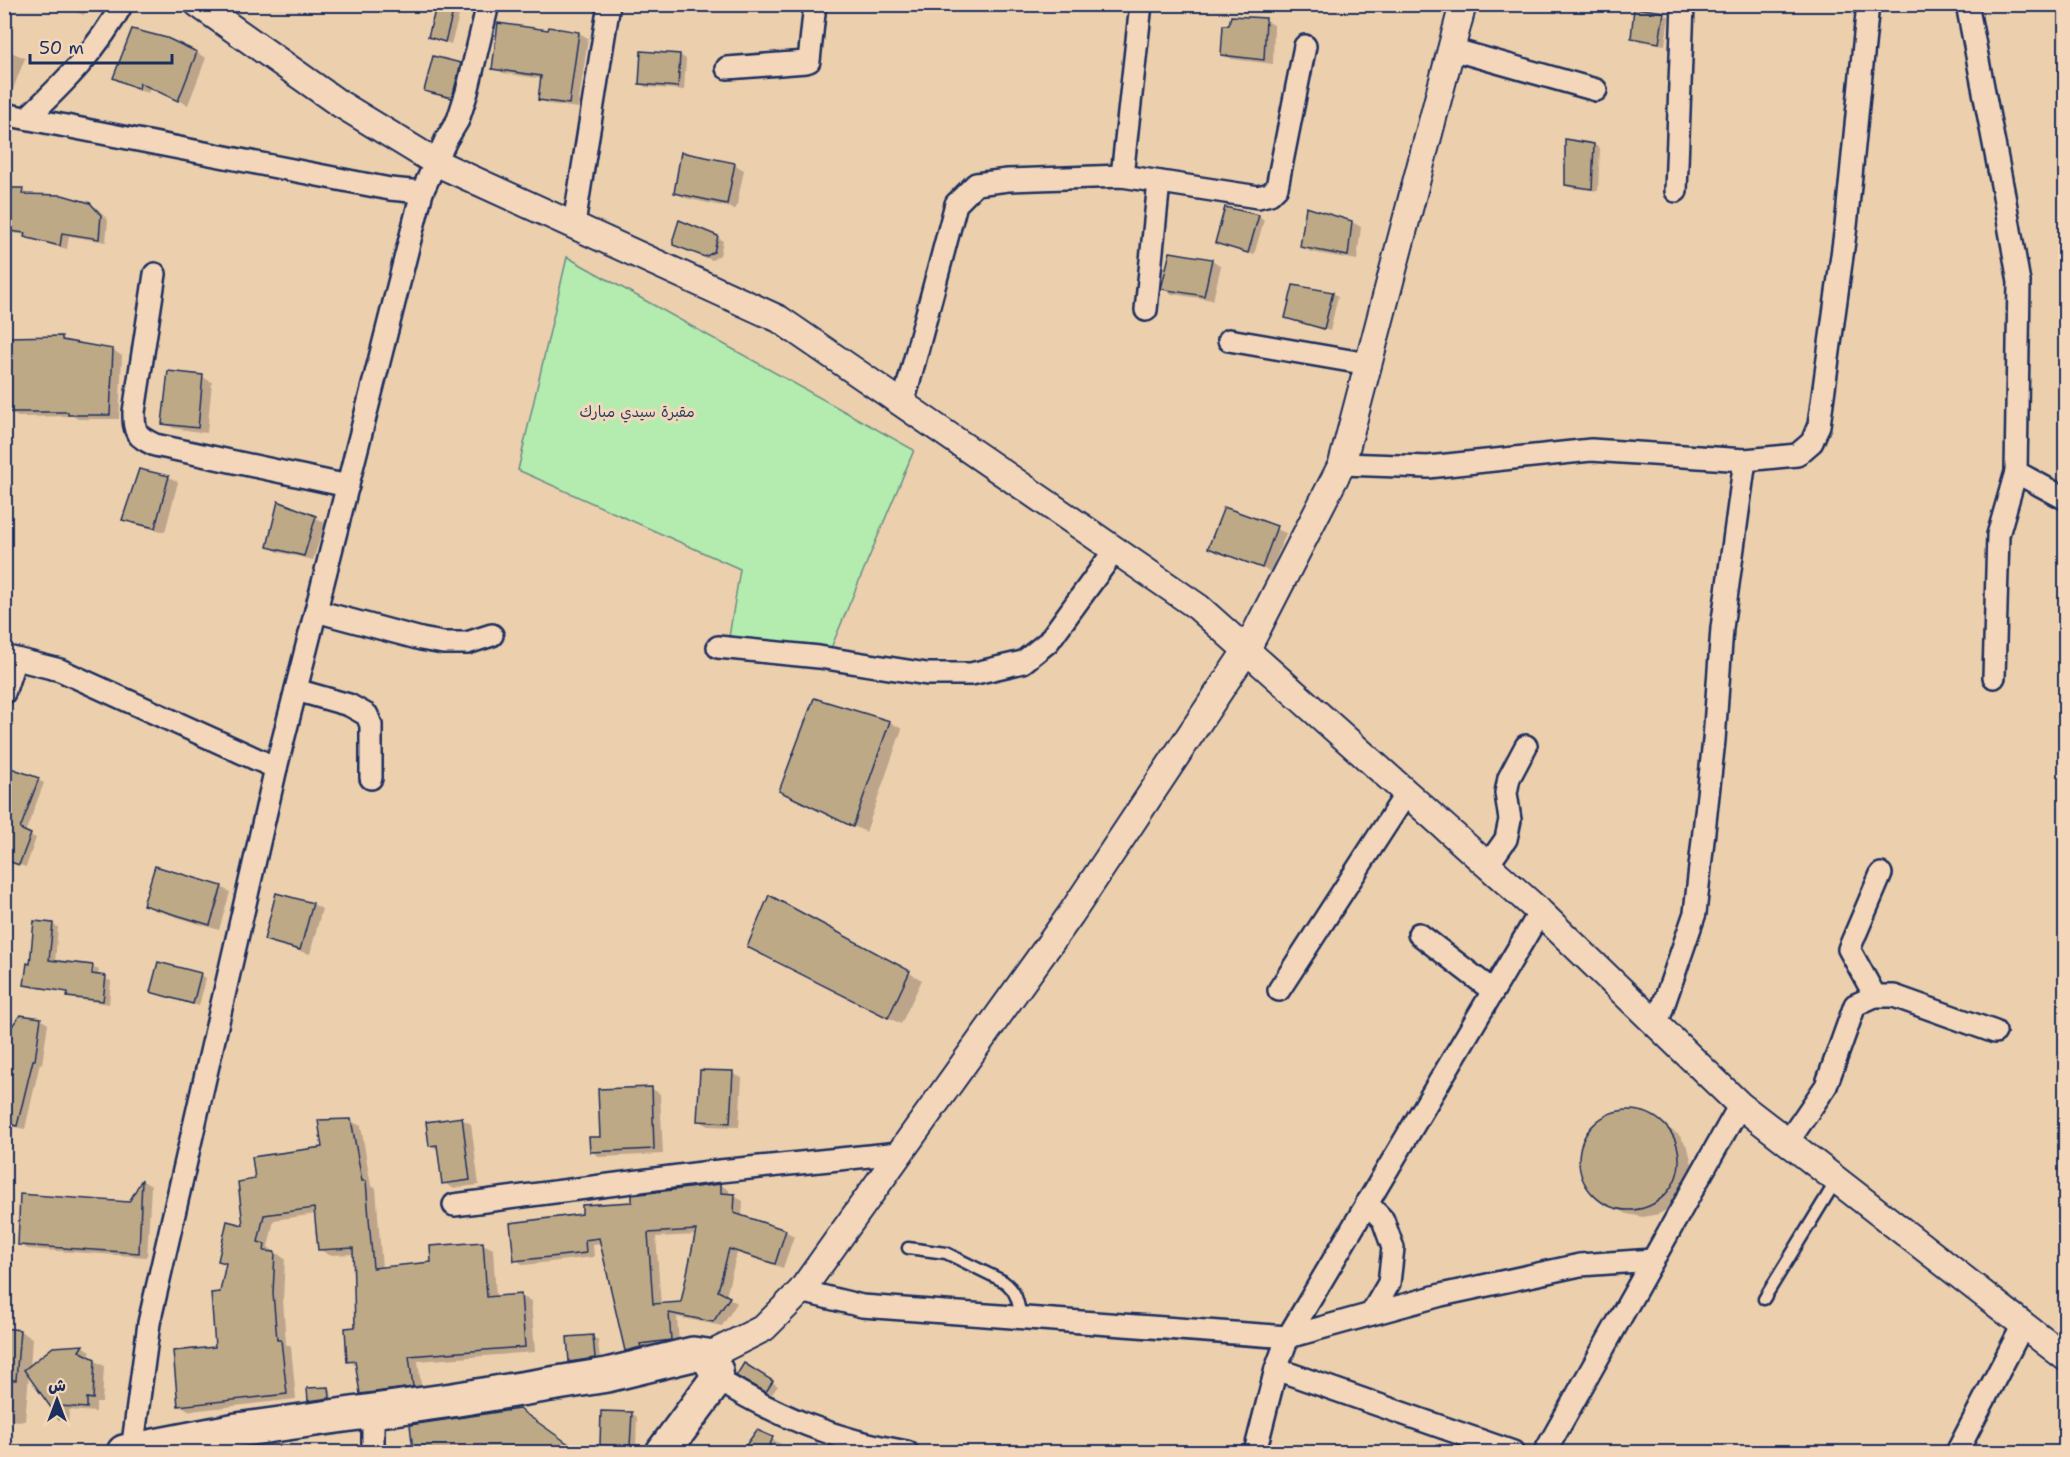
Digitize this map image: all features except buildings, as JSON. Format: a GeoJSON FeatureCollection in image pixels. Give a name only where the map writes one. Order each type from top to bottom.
{"type":"FeatureCollection","features":[{"type":"Feature","properties":{"kind":"main road"},"geometry":{"type":"LineString","coordinates":[[128,1452],[237,1430],[607,1375],[693,1354],[712,1367],[663,1452]]}},
{"type":"Feature","properties":{"kind":"street"},"geometry":{"type":"LineString","coordinates":[[27,117],[84,61],[122,4]]}},
{"type":"Feature","properties":{"kind":"street"},"geometry":{"type":"LineString","coordinates":[[128,1452],[149,1323],[276,768],[422,192],[458,120],[488,4]]}},
{"type":"Feature","properties":{"kind":"street"},"geometry":{"type":"LineString","coordinates":[[573,224],[609,4]]}},
{"type":"Feature","properties":{"kind":"street"},"geometry":{"type":"LineString","coordinates":[[727,68],[807,63],[815,4]]}},
{"type":"Feature","properties":{"kind":"street"},"geometry":{"type":"LineString","coordinates":[[1122,176],[1141,4]]}},
{"type":"Feature","properties":{"kind":"street"},"geometry":{"type":"LineString","coordinates":[[907,1452],[872,1446],[810,1428],[742,1394],[712,1367],[764,1328],[801,1291],[1071,914],[1246,651],[1342,464],[1463,4]]}},
{"type":"Feature","properties":{"kind":"street"},"geometry":{"type":"LineString","coordinates":[[1676,191],[1683,4]]}},
{"type":"Feature","properties":{"kind":"street"},"geometry":{"type":"LineString","coordinates":[[1342,464],[1428,467],[1591,450],[1745,460],[1797,455],[1812,442],[1819,425],[1846,226],[1868,4]]}},
{"type":"Feature","properties":{"kind":"street"},"geometry":{"type":"LineString","coordinates":[[1967,4],[2019,282],[2016,472],[1998,536],[1994,677]]}},
{"type":"Feature","properties":{"kind":"street"},"geometry":{"type":"LineString","coordinates":[[212,9],[337,102],[437,163],[779,319],[1198,607],[1540,912],[1740,1105],[2066,1358]]}},
{"type":"Feature","properties":{"kind":"street"},"geometry":{"type":"LineString","coordinates":[[903,404],[956,204],[976,184],[1008,180],[1122,176],[1258,197],[1270,194],[1277,187],[1305,46]]}},
{"type":"Feature","properties":{"kind":"street"},"geometry":{"type":"LineString","coordinates":[[1451,49],[1596,90]]}},
{"type":"Feature","properties":{"kind":"street"},"geometry":{"type":"LineString","coordinates":[[4,114],[390,189],[422,192]]}},
{"type":"Feature","properties":{"kind":"street"},"geometry":{"type":"LineString","coordinates":[[1146,310],[1159,182]]}},
{"type":"Feature","properties":{"kind":"street"},"geometry":{"type":"LineString","coordinates":[[155,274],[134,412],[134,427],[139,437],[155,445],[348,486]]}},
{"type":"Feature","properties":{"kind":"street"},"geometry":{"type":"LineString","coordinates":[[1229,340],[1368,364]]}},
{"type":"Feature","properties":{"kind":"street"},"geometry":{"type":"LineString","coordinates":[[1657,1024],[1695,913],[1714,740],[1722,628],[1745,460]]}},
{"type":"Feature","properties":{"kind":"street"},"geometry":{"type":"LineString","coordinates":[[2016,472],[2066,499]]}},
{"type":"Feature","properties":{"kind":"street"},"geometry":{"type":"LineString","coordinates":[[718,647],[819,657],[927,674],[971,674],[1023,662],[1048,642],[1115,550]]}},
{"type":"Feature","properties":{"kind":"street"},"geometry":{"type":"LineString","coordinates":[[316,611],[443,643],[467,643],[492,636]]}},
{"type":"Feature","properties":{"kind":"street"},"geometry":{"type":"LineString","coordinates":[[4,693],[10,658],[60,670],[276,768]]}},
{"type":"Feature","properties":{"kind":"street"},"geometry":{"type":"LineString","coordinates":[[296,690],[349,705],[366,715],[370,725],[370,778]]}},
{"type":"Feature","properties":{"kind":"street"},"geometry":{"type":"LineString","coordinates":[[1487,866],[1506,839],[1510,820],[1506,793],[1509,778],[1526,746]]}},
{"type":"Feature","properties":{"kind":"street"},"geometry":{"type":"LineString","coordinates":[[1279,990],[1406,794]]}},
{"type":"Feature","properties":{"kind":"street"},"geometry":{"type":"LineString","coordinates":[[1875,996],[1849,949],[1881,874]]}},
{"type":"Feature","properties":{"kind":"street"},"geometry":{"type":"LineString","coordinates":[[1255,1452],[1276,1369],[1288,1337],[1540,912]]}},
{"type":"Feature","properties":{"kind":"street"},"geometry":{"type":"LineString","coordinates":[[1419,934],[1493,991]]}},
{"type":"Feature","properties":{"kind":"street"},"geometry":{"type":"LineString","coordinates":[[1787,1143],[1826,1086],[1855,1005],[1875,996],[1894,996],[1995,1032]]}},
{"type":"Feature","properties":{"kind":"street"},"geometry":{"type":"LineString","coordinates":[[1545,1452],[1740,1105]]}},
{"type":"Feature","properties":{"kind":"street"},"geometry":{"type":"LineString","coordinates":[[454,1205],[710,1172],[899,1154]]}},
{"type":"Feature","properties":{"kind":"street"},"geometry":{"type":"LineString","coordinates":[[1367,1203],[1383,1220],[1393,1248],[1389,1283],[1371,1314]]}},
{"type":"Feature","properties":{"kind":"street"},"geometry":{"type":"LineString","coordinates":[[801,1291],[862,1306],[1288,1337],[1442,1295],[1580,1265],[1653,1260]]}},
{"type":"Feature","properties":{"kind":"street"},"geometry":{"type":"LineString","coordinates":[[1957,1452],[2023,1325]]}},
{"type":"Feature","properties":{"kind":"street"},"geometry":{"type":"LineString","coordinates":[[1276,1369],[1513,1452]]}},
{"type":"Feature","properties":{"kind":"street"},"geometry":{"type":"LineString","coordinates":[[373,1410],[373,1452]]}},
{"type":"Feature","properties":{"kind":"lane"},"geometry":{"type":"LineString","coordinates":[[1764,1299],[1836,1181]]}},
{"type":"Feature","properties":{"kind":"lane"},"geometry":{"type":"LineString","coordinates":[[908,1248],[946,1253],[1003,1281],[1011,1286],[1017,1297],[1021,1318]]}},
{"type":"Feature","properties":{"kind":"green space","name":"مقبرة سيدي مبارك"},"geometry":{"type":"Polygon","coordinates":[[[567,257],[914,450],[831,648],[729,637],[740,569],[518,470],[567,257]]]}}]}
